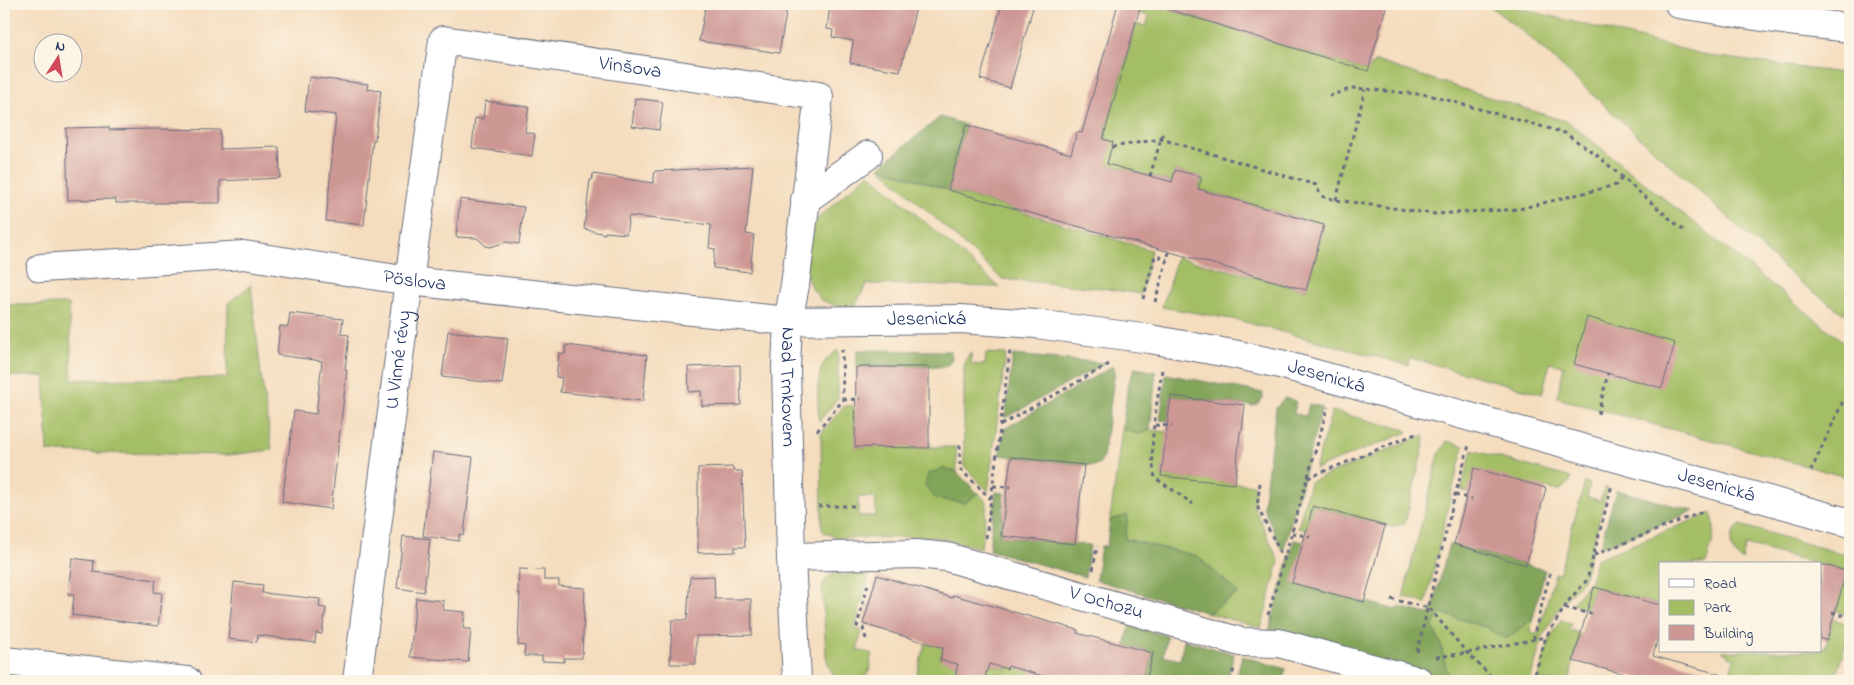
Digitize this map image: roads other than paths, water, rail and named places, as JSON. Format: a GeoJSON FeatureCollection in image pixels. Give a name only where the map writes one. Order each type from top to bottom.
{"type":"FeatureCollection","features":[{"type":"Feature","properties":{"kind":"main road"},"geometry":{"type":"LineString","coordinates":[[1679,4],[1789,21],[1850,28]]}},
{"type":"Feature","properties":{"kind":"main road","name":"Vinšova"},"geometry":{"type":"LineString","coordinates":[[443,40],[819,96]]}},
{"type":"Feature","properties":{"kind":"main road","name":"U Vinné révy"},"geometry":{"type":"LineString","coordinates":[[357,681],[409,281],[443,40]]}},
{"type":"Feature","properties":{"kind":"main road","name":"Nad Trnkovem"},"geometry":{"type":"LineString","coordinates":[[797,681],[791,557],[786,368],[788,321],[795,285],[819,96]]}},
{"type":"Feature","properties":{"kind":"main road"},"geometry":{"type":"LineString","coordinates":[[805,200],[868,155]]}},
{"type":"Feature","properties":{"kind":"main road","name":"Pöslova"},"geometry":{"type":"LineString","coordinates":[[41,268],[244,255],[409,281],[788,321]]}},
{"type":"Feature","properties":{"kind":"main road","name":"Jesenická"},"geometry":{"type":"LineString","coordinates":[[788,321],[960,319],[1026,324],[1143,338],[1233,354],[1280,364],[1850,523]]}},
{"type":"Feature","properties":{"kind":"main road","name":"V Ochozu"},"geometry":{"type":"LineString","coordinates":[[791,557],[916,554],[947,557],[1241,642],[1279,643],[1421,668]]}},
{"type":"Feature","properties":{"kind":"main road"},"geometry":{"type":"LineString","coordinates":[[4,660],[187,681]]}}]}
